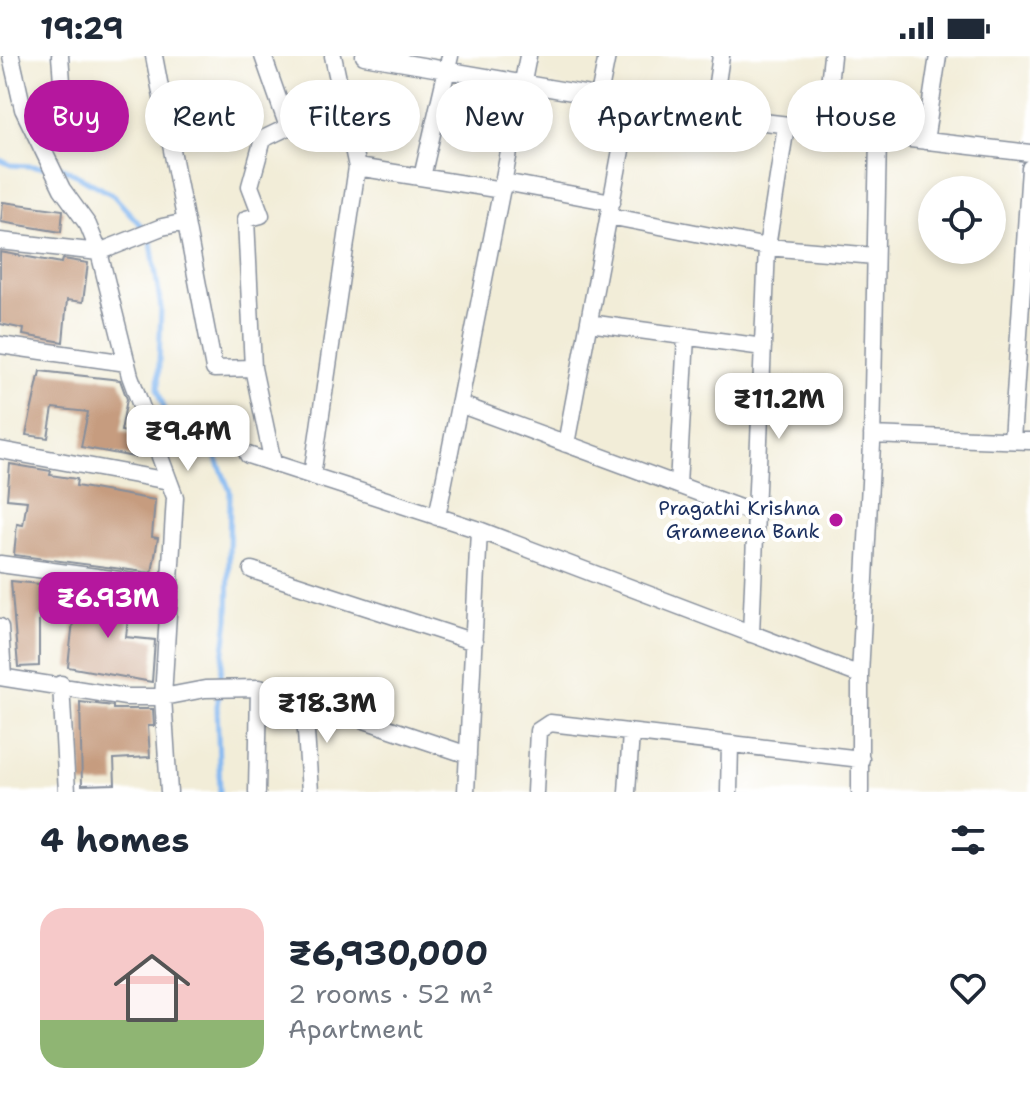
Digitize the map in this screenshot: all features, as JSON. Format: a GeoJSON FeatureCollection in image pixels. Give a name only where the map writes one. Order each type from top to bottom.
{"type":"FeatureCollection","features":[{"type":"Feature","properties":{"kind":"street"},"geometry":{"type":"LineString","coordinates":[[11,56],[24,111]]}},
{"type":"Feature","properties":{"kind":"street"},"geometry":{"type":"LineString","coordinates":[[60,56],[61,80]]}},
{"type":"Feature","properties":{"kind":"street"},"geometry":{"type":"LineString","coordinates":[[154,56],[214,369],[253,368]]}},
{"type":"Feature","properties":{"kind":"street"},"geometry":{"type":"LineString","coordinates":[[263,56],[288,127],[263,139],[250,186],[261,215],[246,219],[253,368],[273,463]]}},
{"type":"Feature","properties":{"kind":"street"},"geometry":{"type":"LineString","coordinates":[[312,476],[357,167],[333,56]]}},
{"type":"Feature","properties":{"kind":"street"},"geometry":{"type":"LineString","coordinates":[[365,56],[448,63],[512,80]]}},
{"type":"Feature","properties":{"kind":"street"},"geometry":{"type":"LineString","coordinates":[[524,80],[528,56]]}},
{"type":"Feature","properties":{"kind":"street"},"geometry":{"type":"LineString","coordinates":[[602,80],[607,56]]}},
{"type":"Feature","properties":{"kind":"street"},"geometry":{"type":"LineString","coordinates":[[717,80],[721,56]]}},
{"type":"Feature","properties":{"kind":"street"},"geometry":{"type":"LineString","coordinates":[[829,80],[832,56]]}},
{"type":"Feature","properties":{"kind":"street"},"geometry":{"type":"LineString","coordinates":[[938,56],[925,141],[1030,153]]}},
{"type":"Feature","properties":{"kind":"street"},"geometry":{"type":"LineString","coordinates":[[422,177],[448,63]]}},
{"type":"Feature","properties":{"kind":"street"},"geometry":{"type":"LineString","coordinates":[[751,634],[767,247],[786,126],[771,124]]}},
{"type":"Feature","properties":{"kind":"street"},"geometry":{"type":"LineString","coordinates":[[46,152],[62,189],[88,225],[99,252],[127,363],[175,497],[163,697],[169,792]]}},
{"type":"Feature","properties":{"kind":"street"},"geometry":{"type":"LineString","coordinates":[[437,517],[510,152]]}},
{"type":"Feature","properties":{"kind":"street"},"geometry":{"type":"LineString","coordinates":[[566,444],[621,152]]}},
{"type":"Feature","properties":{"kind":"street"},"geometry":{"type":"LineString","coordinates":[[860,792],[860,675],[872,435],[878,152]]}},
{"type":"Feature","properties":{"kind":"street"},"geometry":{"type":"LineString","coordinates":[[357,167],[503,186],[767,247],[875,256]]}},
{"type":"Feature","properties":{"kind":"street"},"geometry":{"type":"LineString","coordinates":[[1012,440],[1030,168]]}},
{"type":"Feature","properties":{"kind":"street"},"geometry":{"type":"LineString","coordinates":[[0,241],[99,252],[186,222]]}},
{"type":"Feature","properties":{"kind":"street"},"geometry":{"type":"LineString","coordinates":[[589,323],[763,347]]}},
{"type":"Feature","properties":{"kind":"street"},"geometry":{"type":"LineString","coordinates":[[678,485],[686,336]]}},
{"type":"Feature","properties":{"kind":"street"},"geometry":{"type":"LineString","coordinates":[[0,345],[127,363]]}},
{"type":"Feature","properties":{"kind":"street"},"geometry":{"type":"LineString","coordinates":[[459,404],[756,514]]}},
{"type":"Feature","properties":{"kind":"street"},"geometry":{"type":"LineString","coordinates":[[872,435],[1030,441]]}},
{"type":"Feature","properties":{"kind":"street"},"geometry":{"type":"LineString","coordinates":[[0,450],[169,481]]}},
{"type":"Feature","properties":{"kind":"street"},"geometry":{"type":"LineString","coordinates":[[248,455],[479,530],[860,675]]}},
{"type":"Feature","properties":{"kind":"street"},"geometry":{"type":"LineString","coordinates":[[466,792],[479,530]]}},
{"type":"Feature","properties":{"kind":"street"},"geometry":{"type":"LineString","coordinates":[[0,564],[171,587]]}},
{"type":"Feature","properties":{"kind":"street"},"geometry":{"type":"LineString","coordinates":[[252,570],[474,642]]}},
{"type":"Feature","properties":{"kind":"street"},"geometry":{"type":"LineString","coordinates":[[0,627],[1,677],[61,684],[126,697],[163,697],[205,689],[259,688],[468,755]]}},
{"type":"Feature","properties":{"kind":"street"},"geometry":{"type":"LineString","coordinates":[[61,684],[67,792]]}},
{"type":"Feature","properties":{"kind":"street"},"geometry":{"type":"LineString","coordinates":[[257,792],[259,688]]}},
{"type":"Feature","properties":{"kind":"street"},"geometry":{"type":"LineString","coordinates":[[304,701],[310,792]]}},
{"type":"Feature","properties":{"kind":"street"},"geometry":{"type":"LineString","coordinates":[[535,792],[538,731],[550,723],[631,733],[730,752],[861,759]]}},
{"type":"Feature","properties":{"kind":"street"},"geometry":{"type":"LineString","coordinates":[[627,792],[631,733]]}},
{"type":"Feature","properties":{"kind":"street"},"geometry":{"type":"LineString","coordinates":[[729,792],[730,752]]}},
{"type":"Feature","properties":{"kind":"building"},"geometry":{"type":"Polygon","coordinates":[[[3,202],[63,210],[61,232],[1,222],[3,202]]]}},
{"type":"Feature","properties":{"kind":"building"},"geometry":{"type":"Polygon","coordinates":[[[0,252],[62,263],[63,259],[88,263],[83,302],[67,300],[63,342],[23,335],[24,329],[0,324],[0,252]]]}},
{"type":"Feature","properties":{"kind":"building"},"geometry":{"type":"Polygon","coordinates":[[[40,371],[120,380],[127,399],[121,431],[138,434],[134,457],[81,447],[88,412],[53,408],[48,438],[26,435],[40,371]]]}},
{"type":"Feature","properties":{"kind":"building"},"geometry":{"type":"Polygon","coordinates":[[[10,464],[77,479],[76,486],[155,500],[152,537],[158,538],[152,573],[14,555],[17,524],[23,525],[27,501],[7,499],[10,464]]]}},
{"type":"Feature","properties":{"kind":"building"},"geometry":{"type":"Polygon","coordinates":[[[11,581],[48,585],[45,617],[39,617],[39,666],[18,667],[11,581]]]}},
{"type":"Feature","properties":{"kind":"building"},"geometry":{"type":"Polygon","coordinates":[[[76,593],[130,600],[126,637],[155,640],[152,682],[68,667],[76,593]]]}},
{"type":"Feature","properties":{"kind":"building"},"geometry":{"type":"Polygon","coordinates":[[[80,702],[113,706],[113,709],[153,709],[154,726],[148,726],[150,757],[114,759],[115,784],[82,785],[80,702]]]}},
{"type":"Feature","properties":{"kind":"waterway"},"geometry":{"type":"LineString","coordinates":[[0,160],[11,165],[45,167]]}},
{"type":"Feature","properties":{"kind":"waterway"},"geometry":{"type":"LineString","coordinates":[[55,167],[63,168],[113,195],[144,229]]}},
{"type":"Feature","properties":{"kind":"waterway"},"geometry":{"type":"LineString","coordinates":[[150,236],[161,308],[158,390],[175,440],[216,457],[230,491],[228,619],[217,706],[220,792]]}},
{"type":"Feature","properties":{"kind":"place","name":"Pragathi Krishna Grameena Bank"},"geometry":{"type":"Point","coordinates":[836,520]}}]}
